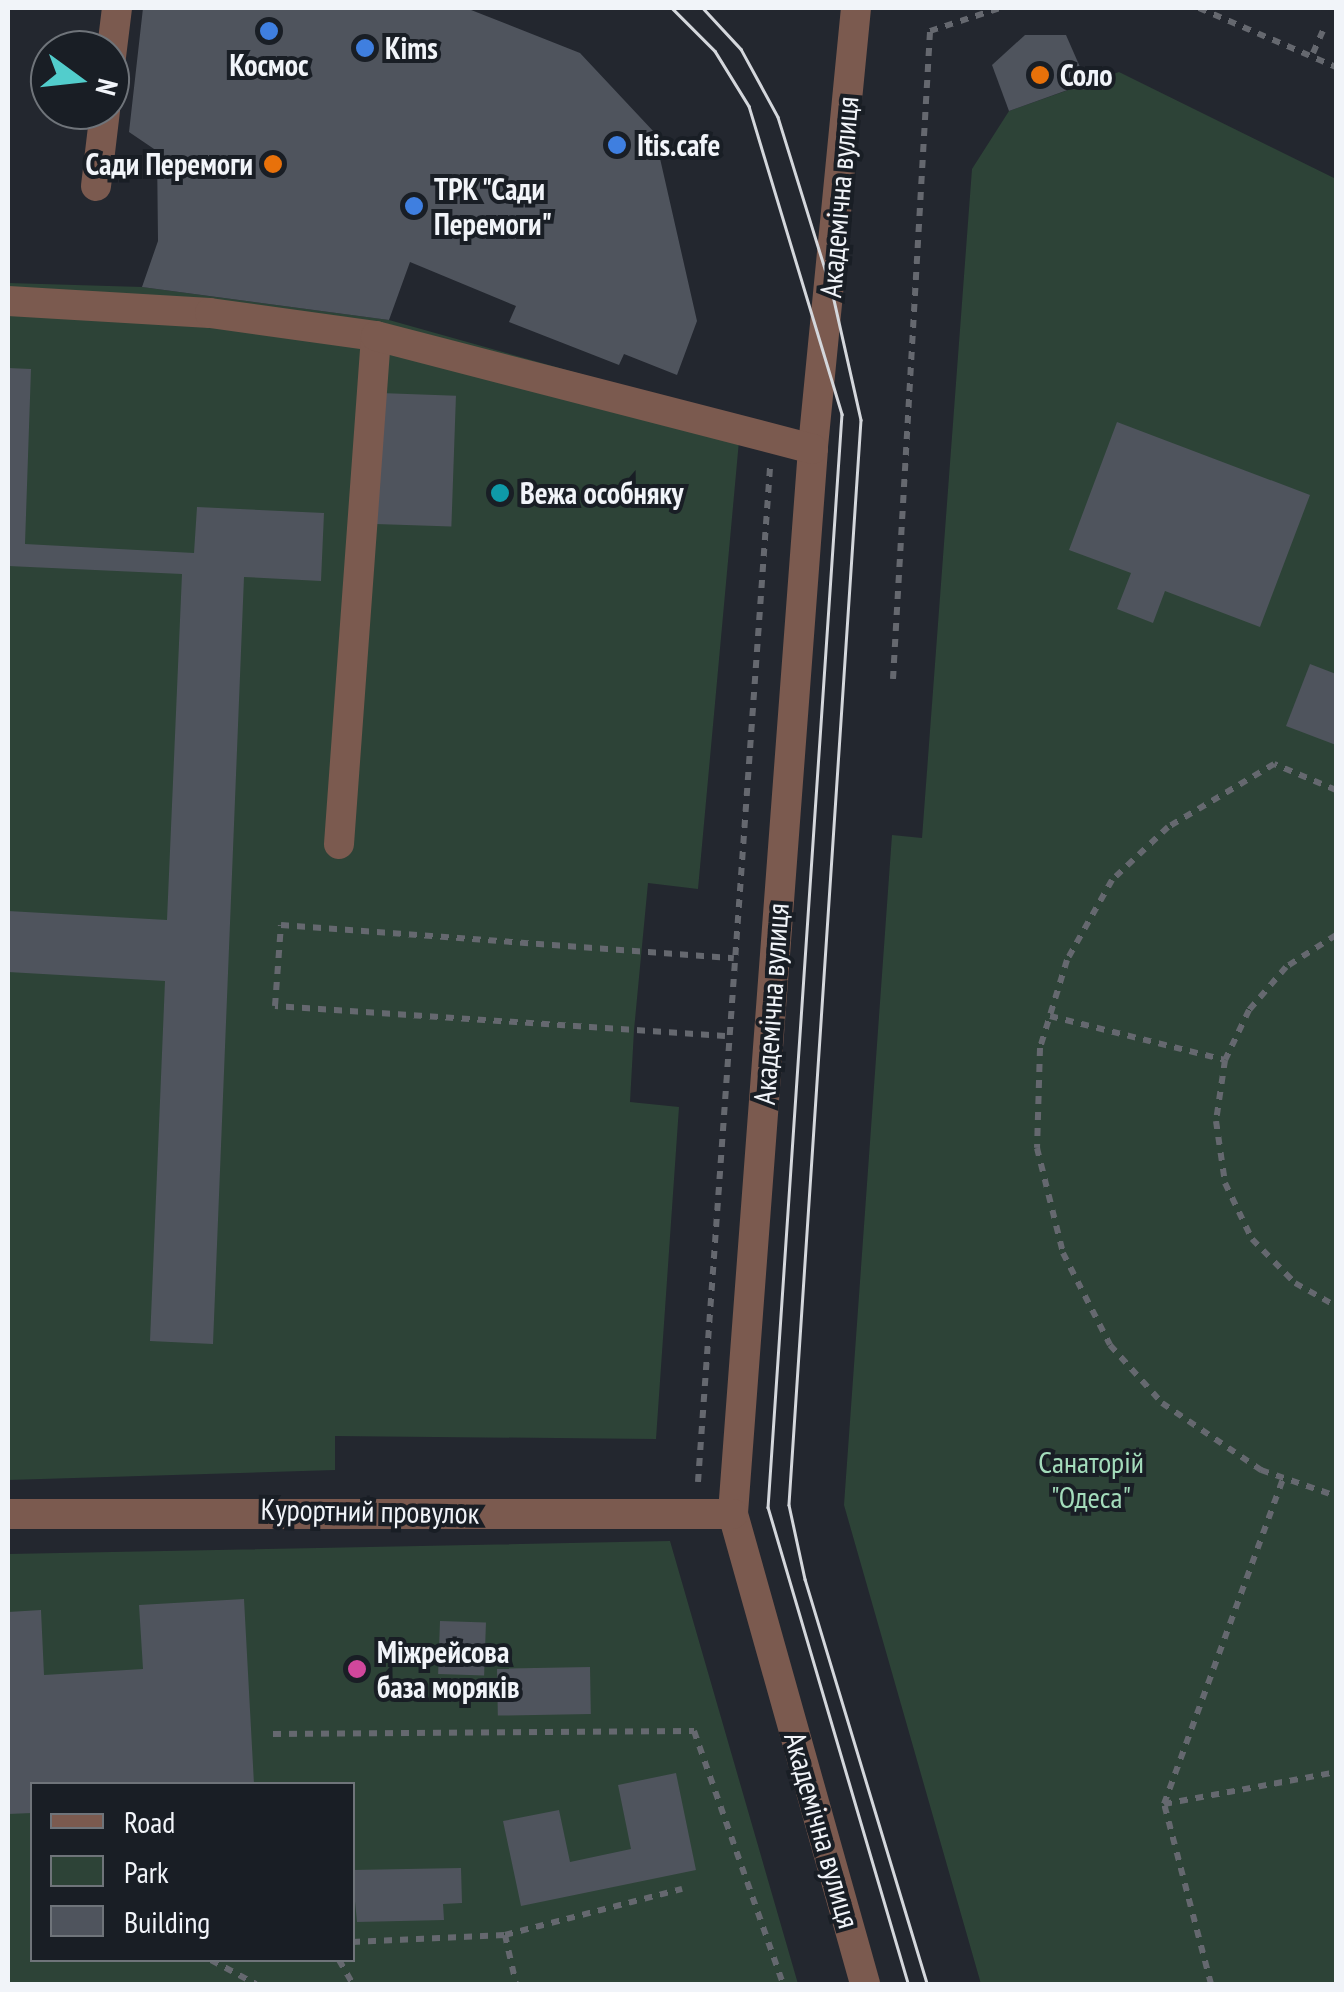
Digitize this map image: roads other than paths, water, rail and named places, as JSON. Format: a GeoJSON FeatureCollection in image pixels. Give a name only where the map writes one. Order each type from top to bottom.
{"type":"FeatureCollection","features":[{"type":"Feature","properties":{"kind":"street","name":"Академічна вулиця"},"geometry":{"type":"LineString","coordinates":[[856,8],[813,449],[733,1514],[865,1984]]}},
{"type":"Feature","properties":{"kind":"street"},"geometry":{"type":"LineString","coordinates":[[96,186],[103,130]]}},
{"type":"Feature","properties":{"kind":"street"},"geometry":{"type":"LineString","coordinates":[[8,300],[210,313],[376,336],[772,442],[813,449]]}},
{"type":"Feature","properties":{"kind":"street"},"geometry":{"type":"LineString","coordinates":[[339,844],[376,336]]}},
{"type":"Feature","properties":{"kind":"street","name":"Курортний провулок"},"geometry":{"type":"LineString","coordinates":[[8,1514],[733,1514]]}},
{"type":"Feature","properties":{"kind":"tram line"},"geometry":{"type":"LineString","coordinates":[[672,8],[715,51],[749,106],[842,414],[768,1507],[908,1984]]}},
{"type":"Feature","properties":{"kind":"tram line"},"geometry":{"type":"LineString","coordinates":[[703,8],[741,49],[778,117],[832,291],[861,420],[789,1505],[805,1579],[927,1984]]}},
{"type":"Feature","properties":{"kind":"place","name":"Космос"},"geometry":{"type":"Point","coordinates":[269,31]}},
{"type":"Feature","properties":{"kind":"place","name":"Kims"},"geometry":{"type":"Point","coordinates":[365,48]}},
{"type":"Feature","properties":{"kind":"place","name":"Соло"},"geometry":{"type":"Point","coordinates":[1040,75]}},
{"type":"Feature","properties":{"kind":"place","name":"Itis.cafe"},"geometry":{"type":"Point","coordinates":[617,145]}},
{"type":"Feature","properties":{"kind":"place","name":"Сади Перемоги"},"geometry":{"type":"Point","coordinates":[273,164]}},
{"type":"Feature","properties":{"kind":"place","name":"ТРК \"Сади Перемоги\""},"geometry":{"type":"Point","coordinates":[414,206]}},
{"type":"Feature","properties":{"kind":"place","name":"Вежа особняку"},"geometry":{"type":"Point","coordinates":[500,493]}},
{"type":"Feature","properties":{"kind":"place","name":"Міжрейсова база моряків"},"geometry":{"type":"Point","coordinates":[357,1669]}},
{"type":"Feature","properties":{"kind":"park label","name":"Санаторій \"Одеса\""},"geometry":{"type":"Point","coordinates":[1091,1479]}}]}
